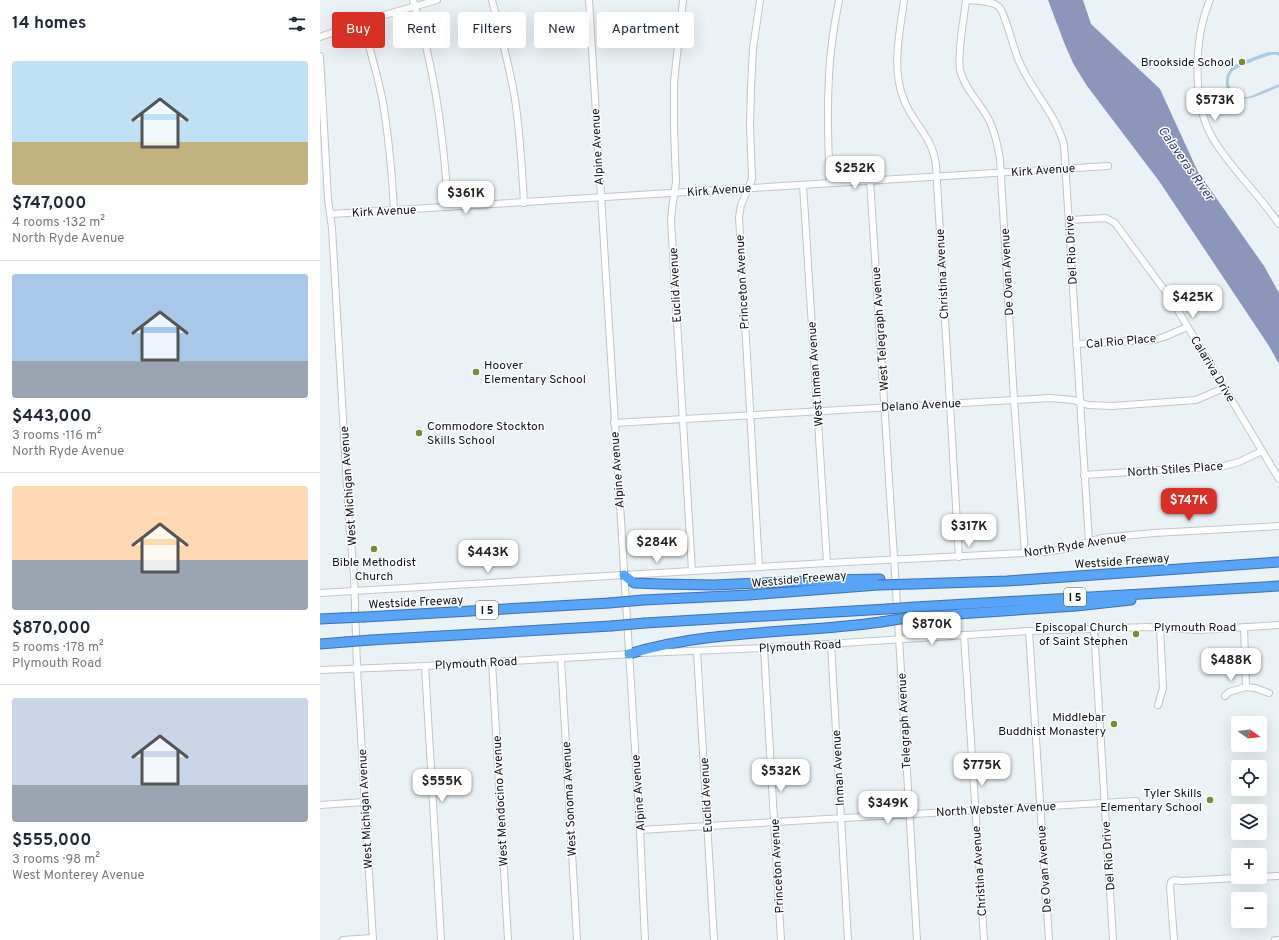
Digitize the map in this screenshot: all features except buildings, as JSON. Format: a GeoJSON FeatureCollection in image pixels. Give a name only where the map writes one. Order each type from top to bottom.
{"type":"FeatureCollection","features":[{"type":"Feature","properties":{"kind":"highway","name":"Westside Freeway"},"geometry":{"type":"LineString","coordinates":[[320,619],[749,595],[879,582],[969,577],[1007,580],[1279,562]]}},
{"type":"Feature","properties":{"kind":"highway"},"geometry":{"type":"LineString","coordinates":[[624,575],[634,583],[661,584],[714,585],[831,580],[879,582]]}},
{"type":"Feature","properties":{"kind":"highway","name":"I 5"},"geometry":{"type":"LineString","coordinates":[[320,644],[644,623],[1279,586]]}},
{"type":"Feature","properties":{"kind":"highway"},"geometry":{"type":"LineString","coordinates":[[629,654],[668,644],[729,636],[853,626],[913,617],[1076,606],[1235,588]]}},
{"type":"Feature","properties":{"kind":"street"},"geometry":{"type":"LineString","coordinates":[[385,14],[414,3],[438,0]]}},
{"type":"Feature","properties":{"kind":"street"},"geometry":{"type":"LineString","coordinates":[[492,0],[504,44],[514,94],[519,134],[524,203]]}},
{"type":"Feature","properties":{"kind":"street","name":"Alpine Avenue"},"geometry":{"type":"LineString","coordinates":[[589,0],[640,830],[645,940]]}},
{"type":"Feature","properties":{"kind":"street","name":"Euclid Avenue"},"geometry":{"type":"LineString","coordinates":[[683,0],[674,82],[676,182],[671,221],[692,571]]}},
{"type":"Feature","properties":{"kind":"street","name":"Princeton Avenue"},"geometry":{"type":"LineString","coordinates":[[759,567],[739,217],[741,205],[752,179],[750,126],[751,79],[753,49],[760,0]]}},
{"type":"Feature","properties":{"kind":"street"},"geometry":{"type":"LineString","coordinates":[[830,182],[827,126],[829,75],[838,0]]}},
{"type":"Feature","properties":{"kind":"street","name":"Christina Avenue"},"geometry":{"type":"LineString","coordinates":[[904,0],[897,69],[899,85],[911,115],[932,146],[935,159],[959,557]]}},
{"type":"Feature","properties":{"kind":"street","name":"Del Rio Drive"},"geometry":{"type":"LineString","coordinates":[[966,0],[995,4],[1002,10],[1019,62],[1056,124],[1064,145],[1089,542]]}},
{"type":"Feature","properties":{"kind":"street","name":"De Ovan Avenue"},"geometry":{"type":"LineString","coordinates":[[966,0],[959,58],[960,70],[964,81],[985,113],[992,128],[997,143],[1001,173],[1014,400],[1026,553]]}},
{"type":"Feature","properties":{"kind":"street"},"geometry":{"type":"LineString","coordinates":[[1210,0],[1202,21],[1198,46],[1200,97],[1204,119],[1212,137],[1279,224]]}},
{"type":"Feature","properties":{"kind":"street"},"geometry":{"type":"LineString","coordinates":[[414,3],[431,69],[438,104],[443,141],[448,207]]}},
{"type":"Feature","properties":{"kind":"street"},"geometry":{"type":"LineString","coordinates":[[320,37],[332,33]]}},
{"type":"Feature","properties":{"kind":"street"},"geometry":{"type":"LineString","coordinates":[[370,48],[383,103],[389,147],[394,210]]}},
{"type":"Feature","properties":{"kind":"street","name":"West Michigan Avenue"},"geometry":{"type":"LineString","coordinates":[[320,56],[321,95],[328,199],[331,214],[354,575],[353,591],[372,939]]}},
{"type":"Feature","properties":{"kind":"street","name":"Kirk Avenue"},"geometry":{"type":"LineString","coordinates":[[331,214],[1108,166]]}},
{"type":"Feature","properties":{"kind":"street","name":"West Telegraph Avenue"},"geometry":{"type":"LineString","coordinates":[[870,180],[898,621]]}},
{"type":"Feature","properties":{"kind":"street","name":"West Inman Avenue"},"geometry":{"type":"LineString","coordinates":[[803,185],[827,563]]}},
{"type":"Feature","properties":{"kind":"street","name":"Calariva Drive"},"geometry":{"type":"LineString","coordinates":[[1069,220],[1106,218],[1112,220],[1159,283],[1279,478]]}},
{"type":"Feature","properties":{"kind":"street","name":"Cal Rio Place"},"geometry":{"type":"LineString","coordinates":[[1076,344],[1154,340],[1187,327]]}},
{"type":"Feature","properties":{"kind":"street","name":"Delano Avenue"},"geometry":{"type":"LineString","coordinates":[[614,423],[1050,398],[1068,399],[1088,405],[1112,406],[1190,401],[1202,398],[1224,388]]}},
{"type":"Feature","properties":{"kind":"street","name":"North Stiles Place"},"geometry":{"type":"LineString","coordinates":[[1084,475],[1224,466],[1239,462],[1262,451]]}},
{"type":"Feature","properties":{"kind":"street","name":"North Ryde Avenue"},"geometry":{"type":"LineString","coordinates":[[320,593],[827,563],[1045,552],[1069,548],[1101,538],[1154,533],[1279,526]]}},
{"type":"Feature","properties":{"kind":"street","name":"Telegraph Avenue"},"geometry":{"type":"LineString","coordinates":[[898,621],[917,940]]}},
{"type":"Feature","properties":{"kind":"street","name":"Plymouth Road"},"geometry":{"type":"LineString","coordinates":[[320,670],[764,648],[1029,631],[1128,627],[1200,630],[1279,625]]}},
{"type":"Feature","properties":{"kind":"street"},"geometry":{"type":"LineString","coordinates":[[1158,705],[1163,688],[1160,628]]}},
{"type":"Feature","properties":{"kind":"street"},"geometry":{"type":"LineString","coordinates":[[1244,628],[1246,687]]}},
{"type":"Feature","properties":{"kind":"street","name":"Del Rio Drive"},"geometry":{"type":"LineString","coordinates":[[1094,629],[1113,940]]}},
{"type":"Feature","properties":{"kind":"street","name":"De Ovan Avenue"},"geometry":{"type":"LineString","coordinates":[[1029,631],[1049,940]]}},
{"type":"Feature","properties":{"kind":"street","name":"Christina Avenue"},"geometry":{"type":"LineString","coordinates":[[964,635],[984,940]]}},
{"type":"Feature","properties":{"kind":"street","name":"Inman Avenue"},"geometry":{"type":"LineString","coordinates":[[831,644],[848,940]]}},
{"type":"Feature","properties":{"kind":"street","name":"Princeton Avenue"},"geometry":{"type":"LineString","coordinates":[[764,648],[781,940]]}},
{"type":"Feature","properties":{"kind":"street","name":"Euclid Avenue"},"geometry":{"type":"LineString","coordinates":[[697,651],[714,940]]}},
{"type":"Feature","properties":{"kind":"street","name":"West Sonoma Avenue"},"geometry":{"type":"LineString","coordinates":[[561,659],[576,940]]}},
{"type":"Feature","properties":{"kind":"street","name":"West Mendocino Avenue"},"geometry":{"type":"LineString","coordinates":[[492,662],[508,940]]}},
{"type":"Feature","properties":{"kind":"street"},"geometry":{"type":"LineString","coordinates":[[424,666],[441,940]]}},
{"type":"Feature","properties":{"kind":"street"},"geometry":{"type":"LineString","coordinates":[[1224,696],[1229,692],[1246,687],[1255,688],[1269,693]]}},
{"type":"Feature","properties":{"kind":"street","name":"North Webster Avenue"},"geometry":{"type":"LineString","coordinates":[[640,830],[1136,801]]}},
{"type":"Feature","properties":{"kind":"street"},"geometry":{"type":"LineString","coordinates":[[320,805],[364,802]]}},
{"type":"Feature","properties":{"kind":"street"},"geometry":{"type":"LineString","coordinates":[[1267,877],[1277,876]]}},
{"type":"Feature","properties":{"kind":"street"},"geometry":{"type":"LineString","coordinates":[[1174,940],[1170,887],[1171,882],[1174,880],[1182,881],[1231,878]]}},
{"type":"Feature","properties":{"kind":"street"},"geometry":{"type":"LineString","coordinates":[[343,940],[372,939]]}},
{"type":"Feature","properties":{"kind":"shaded area"},"geometry":{"type":"Polygon","coordinates":[[[1268,52],[1279,52],[1279,56],[1274,55],[1264,57],[1234,70],[1230,77],[1229,85],[1234,93],[1243,97],[1248,97],[1279,84],[1279,87],[1249,98],[1234,98],[1229,93],[1226,85],[1228,72],[1234,65],[1268,52]]]}},
{"type":"Feature","properties":{"kind":"water","name":"Calaveras River"},"geometry":{"type":"Polygon","coordinates":[[[1048,0],[1083,0],[1091,24],[1160,89],[1198,172],[1264,266],[1279,293],[1279,364],[1269,346],[1159,181],[1087,86],[1074,65],[1048,0]]]}},
{"type":"Feature","properties":{"kind":"place","name":"Brookside School"},"geometry":{"type":"Point","coordinates":[1242,62]}},
{"type":"Feature","properties":{"kind":"place","name":"Hoover Elementary School"},"geometry":{"type":"Point","coordinates":[476,372]}},
{"type":"Feature","properties":{"kind":"place","name":"Commodore Stockton Skills School"},"geometry":{"type":"Point","coordinates":[419,433]}},
{"type":"Feature","properties":{"kind":"place","name":"Bible Methodist Church"},"geometry":{"type":"Point","coordinates":[374,549]}},
{"type":"Feature","properties":{"kind":"place","name":"Episcopal Church of Saint Stephen"},"geometry":{"type":"Point","coordinates":[1136,634]}},
{"type":"Feature","properties":{"kind":"place","name":"Middlebar Buddhist Monastery"},"geometry":{"type":"Point","coordinates":[1114,724]}},
{"type":"Feature","properties":{"kind":"place","name":"Tyler Skills Elementary School"},"geometry":{"type":"Point","coordinates":[1210,800]}}]}
